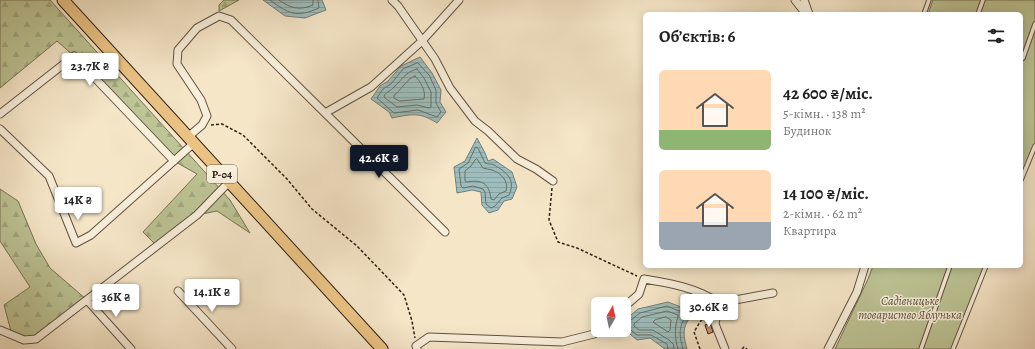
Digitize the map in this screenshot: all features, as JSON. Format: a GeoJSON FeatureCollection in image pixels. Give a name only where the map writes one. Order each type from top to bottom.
{"type":"FeatureCollection","features":[{"type":"Feature","properties":{"kind":"main road","name":"Р-04"},"geometry":{"type":"LineString","coordinates":[[63,0],[382,349]]}},
{"type":"Feature","properties":{"kind":"street"},"geometry":{"type":"LineString","coordinates":[[392,0],[398,6],[435,59],[450,88],[474,121],[488,131],[517,159],[536,169],[553,181]]}},
{"type":"Feature","properties":{"kind":"street"},"geometry":{"type":"LineString","coordinates":[[325,113],[371,87],[422,41],[459,0]]}},
{"type":"Feature","properties":{"kind":"street"},"geometry":{"type":"LineString","coordinates":[[795,0],[804,12]]}},
{"type":"Feature","properties":{"kind":"street"},"geometry":{"type":"LineString","coordinates":[[804,0],[808,12]]}},
{"type":"Feature","properties":{"kind":"street"},"geometry":{"type":"LineString","coordinates":[[0,129],[49,176],[76,242],[91,235],[174,161],[202,125],[207,116],[201,100],[177,64],[178,50],[197,28],[219,16],[231,20],[445,232]]}},
{"type":"Feature","properties":{"kind":"street"},"geometry":{"type":"LineString","coordinates":[[0,114],[74,56],[174,161]]}},
{"type":"Feature","properties":{"kind":"street"},"geometry":{"type":"LineString","coordinates":[[0,330],[24,340],[36,339],[197,215],[229,182]]}},
{"type":"Feature","properties":{"kind":"street"},"geometry":{"type":"LineString","coordinates":[[828,349],[857,292],[864,268]]}},
{"type":"Feature","properties":{"kind":"street"},"geometry":{"type":"LineString","coordinates":[[631,301],[639,294],[644,279],[668,283],[708,295],[719,302],[773,293]]}},
{"type":"Feature","properties":{"kind":"street"},"geometry":{"type":"LineString","coordinates":[[178,291],[232,349]]}},
{"type":"Feature","properties":{"kind":"street"},"geometry":{"type":"LineString","coordinates":[[87,300],[131,349]]}},
{"type":"Feature","properties":{"kind":"street"},"geometry":{"type":"LineString","coordinates":[[719,302],[715,324],[725,349]]}},
{"type":"Feature","properties":{"kind":"street"},"geometry":{"type":"LineString","coordinates":[[417,347],[430,337],[562,342],[591,335]]}},
{"type":"Feature","properties":{"kind":"lane"},"geometry":{"type":"LineString","coordinates":[[925,12],[929,0]]}},
{"type":"Feature","properties":{"kind":"lane"},"geometry":{"type":"LineString","coordinates":[[979,12],[983,0]]}},
{"type":"Feature","properties":{"kind":"lane"},"geometry":{"type":"LineString","coordinates":[[1023,58],[1035,24]]}},
{"type":"Feature","properties":{"kind":"lane"},"geometry":{"type":"LineString","coordinates":[[1023,175],[1035,146]]}},
{"type":"Feature","properties":{"kind":"lane"},"geometry":{"type":"LineString","coordinates":[[921,349],[949,268]]}},
{"type":"Feature","properties":{"kind":"lane"},"geometry":{"type":"LineString","coordinates":[[953,349],[985,268]]}},
{"type":"Feature","properties":{"kind":"path"},"geometry":{"type":"LineString","coordinates":[[202,125],[222,124],[243,135],[287,179],[312,209],[357,246],[378,267],[404,295],[412,321],[417,347]]}},
{"type":"Feature","properties":{"kind":"path"},"geometry":{"type":"LineString","coordinates":[[553,181],[549,220],[558,242],[577,248],[644,279]]}},
{"type":"Feature","properties":{"kind":"path"},"geometry":{"type":"LineString","coordinates":[[700,349],[694,332],[708,312],[708,295]]}},
{"type":"Feature","properties":{"kind":"path"},"geometry":{"type":"LineString","coordinates":[[742,349],[744,347],[747,349]]}},
{"type":"Feature","properties":{"kind":"green space"},"geometry":{"type":"Polygon","coordinates":[[[0,0],[50,0],[230,200],[250,233],[217,211],[197,215],[157,246],[143,232],[197,174],[174,161],[74,56],[57,41],[0,88],[0,0]]]}},
{"type":"Feature","properties":{"kind":"green space"},"geometry":{"type":"Polygon","coordinates":[[[224,0],[239,0],[219,11],[219,5],[224,0]]]}},
{"type":"Feature","properties":{"kind":"green space"},"geometry":{"type":"Polygon","coordinates":[[[933,0],[1035,0],[1035,145],[1023,175],[1023,12],[929,12],[933,0]]]}},
{"type":"Feature","properties":{"kind":"green space"},"geometry":{"type":"Polygon","coordinates":[[[0,189],[18,201],[36,244],[50,268],[87,300],[36,339],[12,335],[4,305],[30,287],[0,241],[0,189]]]}},
{"type":"Feature","properties":{"kind":"green space","name":"Садівницьке товариство Яблунька"},"geometry":{"type":"Polygon","coordinates":[[[872,268],[985,268],[953,349],[835,349],[872,268]]]}},
{"type":"Feature","properties":{"kind":"water"},"geometry":{"type":"Polygon","coordinates":[[[263,0],[322,0],[326,10],[305,18],[285,16],[263,0]]]}},
{"type":"Feature","properties":{"kind":"water"},"geometry":{"type":"Polygon","coordinates":[[[420,57],[432,73],[441,90],[440,102],[446,112],[437,123],[426,117],[416,115],[392,118],[389,112],[371,99],[380,86],[388,81],[401,66],[420,57]]]}},
{"type":"Feature","properties":{"kind":"water"},"geometry":{"type":"Polygon","coordinates":[[[477,138],[488,161],[493,159],[512,172],[517,187],[512,199],[504,201],[498,210],[489,213],[482,205],[481,192],[472,190],[457,193],[454,167],[465,161],[477,138]]]}},
{"type":"Feature","properties":{"kind":"water"},"geometry":{"type":"Polygon","coordinates":[[[668,302],[681,307],[691,306],[692,315],[686,323],[684,331],[687,349],[665,349],[650,338],[637,340],[631,335],[631,315],[638,309],[668,302]]]}},
{"type":"Feature","properties":{"kind":"building"},"geometry":{"type":"Polygon","coordinates":[[[710,323],[713,332],[708,334],[705,325],[710,323]]]}}]}
